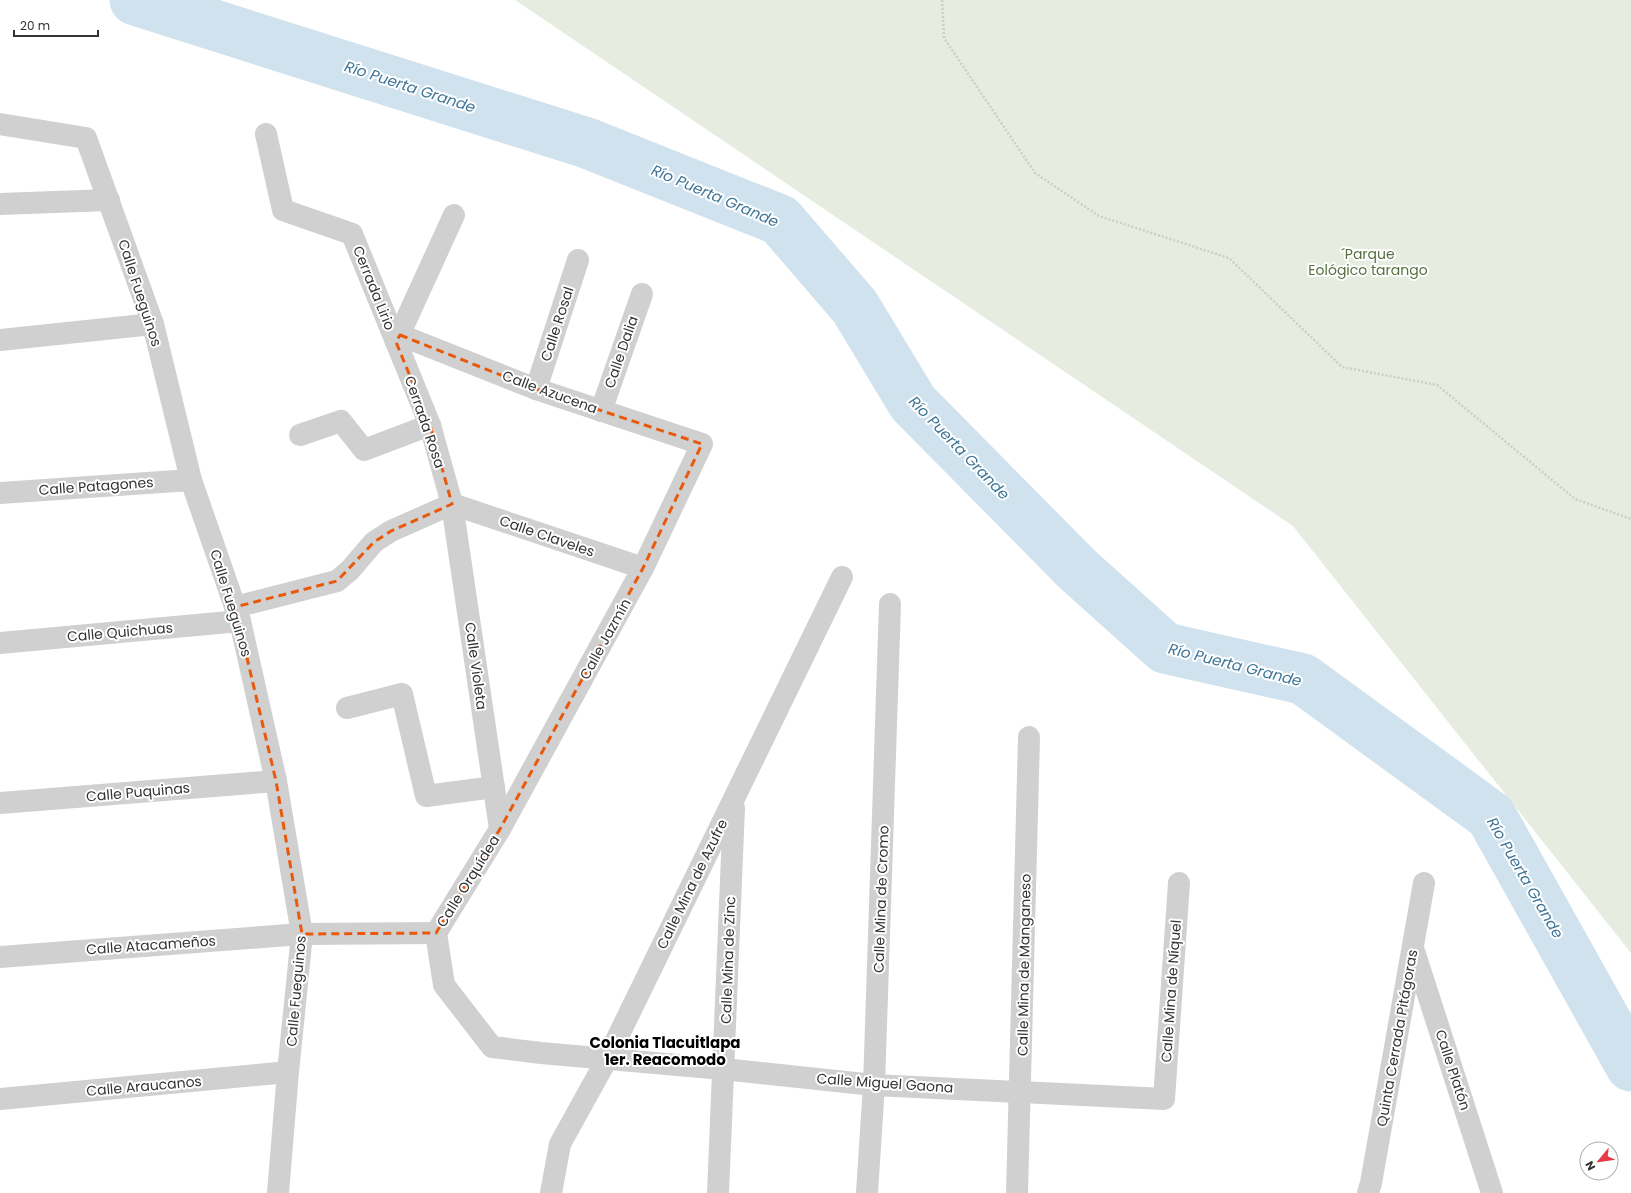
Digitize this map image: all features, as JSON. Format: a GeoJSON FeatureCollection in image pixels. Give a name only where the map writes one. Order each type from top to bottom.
{"type":"FeatureCollection","features":[{"type":"Feature","properties":{"kind":"street","name":"Calle Fueguinos"},"geometry":{"type":"LineString","coordinates":[[0,124],[86,138],[153,324],[191,480],[237,614],[276,781],[302,934],[288,1072],[278,1193]]}},
{"type":"Feature","properties":{"kind":"street","name":"Cerrada Lirio"},"geometry":{"type":"LineString","coordinates":[[266,134],[283,210],[352,234],[398,338]]}},
{"type":"Feature","properties":{"kind":"street"},"geometry":{"type":"LineString","coordinates":[[0,204],[109,200]]}},
{"type":"Feature","properties":{"kind":"street"},"geometry":{"type":"LineString","coordinates":[[398,338],[454,215]]}},
{"type":"Feature","properties":{"kind":"street","name":"Calle Rosal"},"geometry":{"type":"LineString","coordinates":[[536,389],[578,260]]}},
{"type":"Feature","properties":{"kind":"street","name":"Calle Dalia"},"geometry":{"type":"LineString","coordinates":[[601,411],[642,294]]}},
{"type":"Feature","properties":{"kind":"street"},"geometry":{"type":"LineString","coordinates":[[0,340],[153,324]]}},
{"type":"Feature","properties":{"kind":"street","name":"Calle Azucena"},"geometry":{"type":"LineString","coordinates":[[398,338],[536,389],[702,444]]}},
{"type":"Feature","properties":{"kind":"street","name":"Cerrada Rosa"},"geometry":{"type":"LineString","coordinates":[[398,338],[430,425],[452,504]]}},
{"type":"Feature","properties":{"kind":"street"},"geometry":{"type":"LineString","coordinates":[[300,435],[341,421],[364,450],[430,425]]}},
{"type":"Feature","properties":{"kind":"street","name":"Calle Jazmín"},"geometry":{"type":"LineString","coordinates":[[500,829],[643,568],[702,444]]}},
{"type":"Feature","properties":{"kind":"street","name":"Calle Patagones"},"geometry":{"type":"LineString","coordinates":[[0,493],[191,480]]}},
{"type":"Feature","properties":{"kind":"street","name":"Calle Claveles"},"geometry":{"type":"LineString","coordinates":[[452,504],[643,568]]}},
{"type":"Feature","properties":{"kind":"street","name":"Calle Quichuas"},"geometry":{"type":"LineString","coordinates":[[0,643],[237,614],[337,581],[350,570],[379,538],[391,531],[452,504]]}},
{"type":"Feature","properties":{"kind":"street","name":"Calle Violeta"},"geometry":{"type":"LineString","coordinates":[[452,504],[500,829]]}},
{"type":"Feature","properties":{"kind":"street","name":"Calle Mina de Azufre"},"geometry":{"type":"LineString","coordinates":[[551,1193],[560,1144],[607,1059],[842,577]]}},
{"type":"Feature","properties":{"kind":"street","name":"Calle Mina de Cromo"},"geometry":{"type":"LineString","coordinates":[[867,1193],[874,1085],[890,604]]}},
{"type":"Feature","properties":{"kind":"street"},"geometry":{"type":"LineString","coordinates":[[347,708],[402,694],[426,796],[494,787]]}},
{"type":"Feature","properties":{"kind":"street","name":"Calle Mina de Manganeso"},"geometry":{"type":"LineString","coordinates":[[1017,1193],[1029,737]]}},
{"type":"Feature","properties":{"kind":"street","name":"Calle Puquinas"},"geometry":{"type":"LineString","coordinates":[[0,803],[276,781]]}},
{"type":"Feature","properties":{"kind":"street","name":"Calle Mina de Zinc"},"geometry":{"type":"LineString","coordinates":[[718,1193],[734,799]]}},
{"type":"Feature","properties":{"kind":"street","name":"Calle Orquídea"},"geometry":{"type":"LineString","coordinates":[[436,933],[500,829]]}},
{"type":"Feature","properties":{"kind":"street","name":"Calle Mina de Níquel"},"geometry":{"type":"LineString","coordinates":[[1164,1099],[1179,883]]}},
{"type":"Feature","properties":{"kind":"street","name":"Quinta Cerrada Pitágoras"},"geometry":{"type":"LineString","coordinates":[[1368,1193],[1424,883]]}},
{"type":"Feature","properties":{"kind":"street","name":"Calle Miguel Gaona"},"geometry":{"type":"LineString","coordinates":[[436,933],[444,985],[492,1047],[874,1085],[1164,1099]]}},
{"type":"Feature","properties":{"kind":"street","name":"Calle Atacameños"},"geometry":{"type":"LineString","coordinates":[[0,957],[302,934],[436,933]]}},
{"type":"Feature","properties":{"kind":"street","name":"Calle Platón"},"geometry":{"type":"LineString","coordinates":[[1413,948],[1492,1193]]}},
{"type":"Feature","properties":{"kind":"street","name":"Calle Araucanos"},"geometry":{"type":"LineString","coordinates":[[0,1099],[288,1072]]}},
{"type":"Feature","properties":{"kind":"path"},"geometry":{"type":"LineString","coordinates":[[942,0],[944,38],[1035,173],[1099,216],[1229,258],[1342,367],[1437,385],[1575,499],[1631,519]]}},
{"type":"Feature","properties":{"kind":"highlighted area"},"geometry":{"type":"Polygon","coordinates":[[[400,335],[536,389],[702,444],[643,568],[500,829],[436,933],[302,934],[276,781],[235,607],[337,581],[374,542],[391,531],[452,504],[430,425],[396,342],[400,335]]]}},
{"type":"Feature","properties":{"kind":"green space","name":"´Parque Eológico tarango"},"geometry":{"type":"Polygon","coordinates":[[[515,0],[1631,0],[1631,953],[1293,526],[515,0]]]}},
{"type":"Feature","properties":{"kind":"waterway","name":"Río Puerta Grande"},"geometry":{"type":"LineString","coordinates":[[135,0],[587,143],[780,220],[855,307],[913,403],[1077,569],[1165,648],[1303,679],[1491,816],[1631,1066]]}},
{"type":"Feature","properties":{"kind":"district","name":"Colonia Tlacuitlapa 1er. Reacomodo"},"geometry":{"type":"Point","coordinates":[665,1052]}}]}
